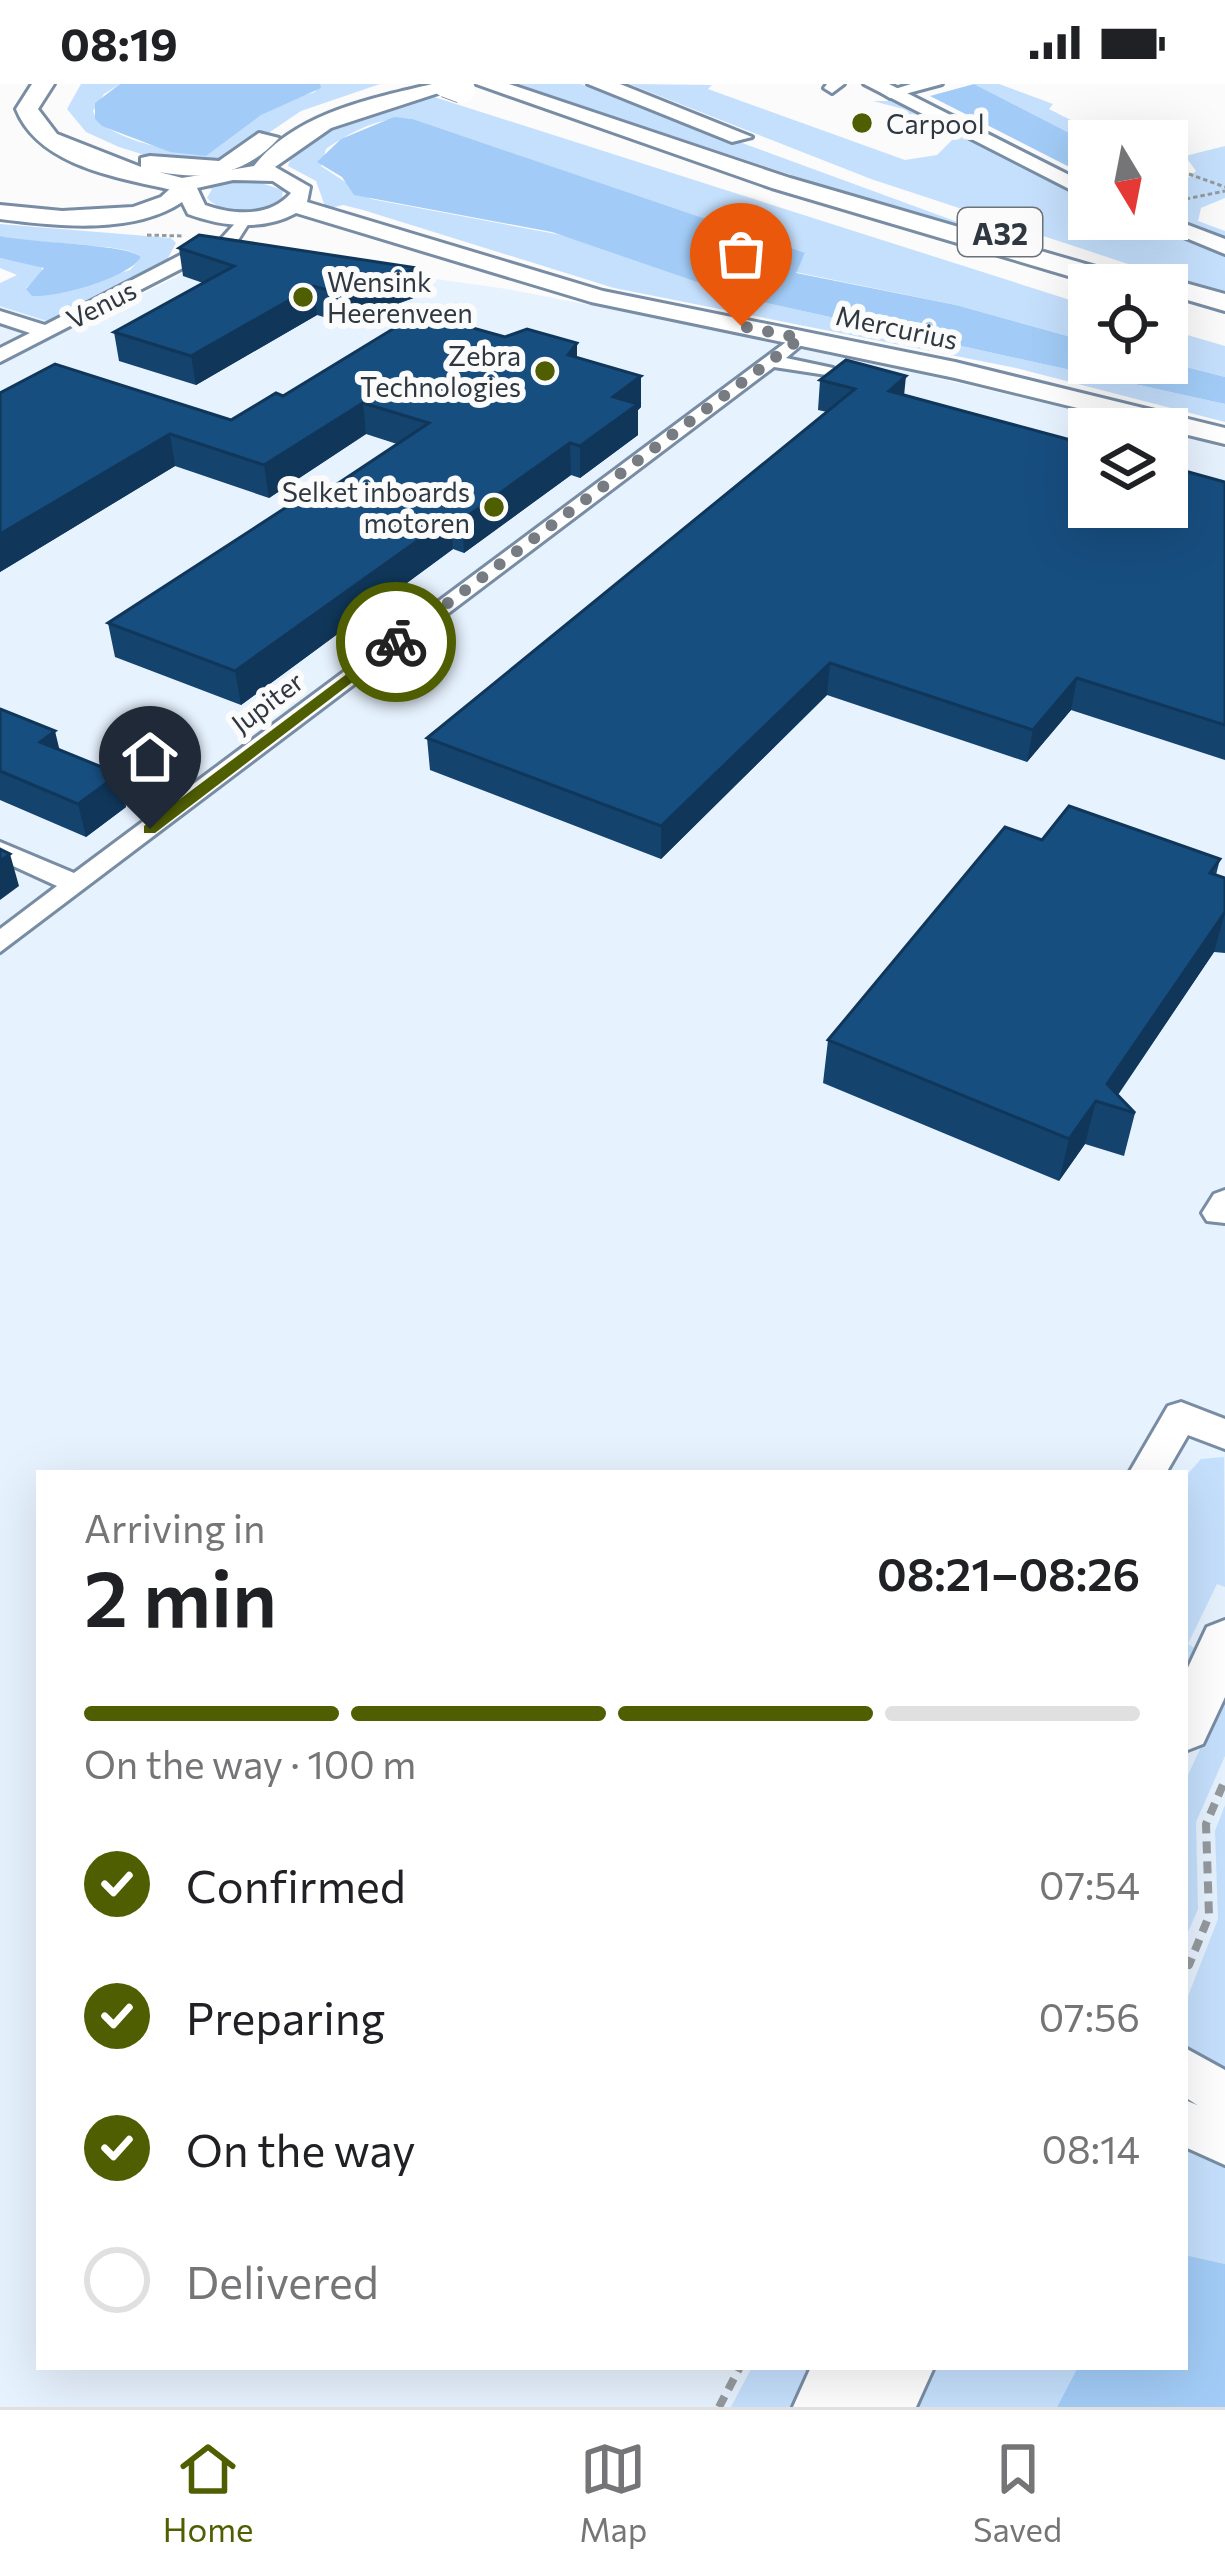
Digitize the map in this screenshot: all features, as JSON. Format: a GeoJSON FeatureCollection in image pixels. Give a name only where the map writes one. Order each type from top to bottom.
{"type":"FeatureCollection","features":[{"type":"Feature","properties":{"kind":"highway"},"geometry":{"type":"LineString","coordinates":[[43,84],[27,109],[39,134],[81,155],[198,196]]}},
{"type":"Feature","properties":{"kind":"highway"},"geometry":{"type":"LineString","coordinates":[[65,84],[50,105],[57,124],[86,143],[139,162],[198,196]]}},
{"type":"Feature","properties":{"kind":"highway"},"geometry":{"type":"LineString","coordinates":[[599,84],[770,148]]}},
{"type":"Feature","properties":{"kind":"highway","name":"A32"},"geometry":{"type":"LineString","coordinates":[[468,85],[1068,267]]}},
{"type":"Feature","properties":{"kind":"highway","name":"A32"},"geometry":{"type":"LineString","coordinates":[[468,85],[767,194],[1068,287]]}},
{"type":"Feature","properties":{"kind":"highway"},"geometry":{"type":"LineString","coordinates":[[139,162],[216,170],[237,163],[267,138]]}},
{"type":"Feature","properties":{"kind":"highway","name":"A32"},"geometry":{"type":"LineString","coordinates":[[823,168],[1104,264]]}},
{"type":"Feature","properties":{"kind":"highway","name":"A32"},"geometry":{"type":"LineString","coordinates":[[1188,292],[1225,303]]}},
{"type":"Feature","properties":{"kind":"highway"},"geometry":{"type":"LineString","coordinates":[[1188,302],[1225,313]]}},
{"type":"Feature","properties":{"kind":"highway"},"geometry":{"type":"LineString","coordinates":[[1188,322],[1225,332]]}},
{"type":"Feature","properties":{"kind":"main road"},"geometry":{"type":"LineString","coordinates":[[198,196],[267,138],[324,106],[392,84]]}},
{"type":"Feature","properties":{"kind":"main road"},"geometry":{"type":"LineString","coordinates":[[280,174],[279,164],[296,142],[357,112],[468,85]]}},
{"type":"Feature","properties":{"kind":"main road"},"geometry":{"type":"LineString","coordinates":[[882,88],[1068,182]]}},
{"type":"Feature","properties":{"kind":"main road"},"geometry":{"type":"LineString","coordinates":[[0,212],[101,220],[280,174],[300,186],[296,209],[243,221],[198,196]]}},
{"type":"Feature","properties":{"kind":"main road","name":"Mercurius"},"geometry":{"type":"LineString","coordinates":[[296,209],[612,300],[801,338],[1225,436]]}},
{"type":"Feature","properties":{"kind":"main road"},"geometry":{"type":"LineString","coordinates":[[1188,233],[1225,247]]}},
{"type":"Feature","properties":{"kind":"main road"},"geometry":{"type":"LineString","coordinates":[[1188,1722],[1225,1642]]}},
{"type":"Feature","properties":{"kind":"main road"},"geometry":{"type":"LineString","coordinates":[[825,2407],[844,2370]]}},
{"type":"Feature","properties":{"kind":"main road"},"geometry":{"type":"LineString","coordinates":[[883,2407],[901,2370]]}},
{"type":"Feature","properties":{"kind":"street"},"geometry":{"type":"LineString","coordinates":[[882,88],[934,84]]}},
{"type":"Feature","properties":{"kind":"street"},"geometry":{"type":"LineString","coordinates":[[198,196],[202,251]]}},
{"type":"Feature","properties":{"kind":"street","name":"Venus"},"geometry":{"type":"LineString","coordinates":[[0,356],[202,251],[227,244],[243,221]]}},
{"type":"Feature","properties":{"kind":"street"},"geometry":{"type":"LineString","coordinates":[[0,317],[47,332]]}},
{"type":"Feature","properties":{"kind":"street","name":"Jupiter"},"geometry":{"type":"LineString","coordinates":[[0,944],[801,338]]}},
{"type":"Feature","properties":{"kind":"street"},"geometry":{"type":"LineString","coordinates":[[775,361],[826,372]]}},
{"type":"Feature","properties":{"kind":"street"},"geometry":{"type":"LineString","coordinates":[[0,850],[77,884]]}},
{"type":"Feature","properties":{"kind":"street"},"geometry":{"type":"LineString","coordinates":[[1150,1470],[1180,1416],[1225,1435]]}},
{"type":"Feature","properties":{"kind":"street"},"geometry":{"type":"LineString","coordinates":[[1188,2074],[1225,2096]]}},
{"type":"Feature","properties":{"kind":"street"},"geometry":{"type":"LineString","coordinates":[[1188,2124],[1225,2142]]}},
{"type":"Feature","properties":{"kind":"path"},"geometry":{"type":"LineString","coordinates":[[1189,174],[1225,189]]}},
{"type":"Feature","properties":{"kind":"path"},"geometry":{"type":"LineString","coordinates":[[1188,197],[1225,189]]}},
{"type":"Feature","properties":{"kind":"path"},"geometry":{"type":"LineString","coordinates":[[1188,1963],[1209,1916],[1206,1824],[1225,1780]]}},
{"type":"Feature","properties":{"kind":"path"},"geometry":{"type":"LineString","coordinates":[[718,2407],[738,2370]]}},
{"type":"Feature","properties":{"kind":"shaded area"},"geometry":{"type":"Polygon","coordinates":[[[81,84],[120,84],[104,94],[93,111],[112,130],[148,144],[186,151],[215,148],[255,118],[315,92],[320,84],[380,84],[301,111],[221,165],[174,164],[86,132],[67,109],[81,84]]]}},
{"type":"Feature","properties":{"kind":"shaded area"},"geometry":{"type":"Polygon","coordinates":[[[120,84],[320,84],[321,88],[261,115],[206,156],[170,152],[102,126],[95,119],[95,103],[120,84]]]}},
{"type":"Feature","properties":{"kind":"shaded area"},"geometry":{"type":"Polygon","coordinates":[[[516,84],[581,84],[974,228],[888,207],[516,84]]]}},
{"type":"Feature","properties":{"kind":"shaded area"},"geometry":{"type":"Polygon","coordinates":[[[629,84],[712,85],[708,89],[905,160],[937,155],[954,138],[920,132],[927,123],[895,118],[903,109],[873,101],[898,101],[1068,187],[1068,240],[1188,237],[1225,250],[1225,296],[1188,284],[1188,264],[1128,264],[871,179],[629,84]]]}},
{"type":"Feature","properties":{"kind":"shaded area"},"geometry":{"type":"Polygon","coordinates":[[[974,84],[999,84],[1053,104],[1049,109],[1071,120],[1068,132],[974,84]]]}},
{"type":"Feature","properties":{"kind":"shaded area"},"geometry":{"type":"Polygon","coordinates":[[[974,84],[1068,132],[1068,166],[930,96],[974,84]]]}},
{"type":"Feature","properties":{"kind":"shaded area"},"geometry":{"type":"Polygon","coordinates":[[[431,96],[1068,299],[1068,336],[956,305],[795,272],[805,254],[413,119],[378,122],[326,149],[321,166],[371,199],[577,238],[744,298],[1068,369],[1068,381],[614,288],[363,210],[343,205],[326,209],[316,181],[288,166],[310,139],[372,112],[431,96]]]}},
{"type":"Feature","properties":{"kind":"shaded area"},"geometry":{"type":"Polygon","coordinates":[[[394,117],[413,119],[805,253],[796,273],[956,305],[1068,336],[1068,369],[744,298],[552,232],[354,195],[342,177],[317,162],[341,139],[394,117]]]}},
{"type":"Feature","properties":{"kind":"shaded area"},"geometry":{"type":"Polygon","coordinates":[[[1225,146],[1225,198],[1201,208],[1198,221],[1225,231],[1225,242],[1188,227],[1188,178],[1196,171],[1188,155],[1225,146]]]}},
{"type":"Feature","properties":{"kind":"shaded area"},"geometry":{"type":"Polygon","coordinates":[[[252,180],[283,190],[282,199],[254,210],[233,211],[207,198],[212,189],[204,187],[252,180]]]}},
{"type":"Feature","properties":{"kind":"shaded area"},"geometry":{"type":"Polygon","coordinates":[[[0,224],[171,238],[176,243],[167,260],[47,321],[0,306],[0,283],[17,275],[0,268],[0,258],[41,265],[43,272],[26,288],[43,296],[130,270],[141,257],[117,249],[0,236],[0,224]]]}},
{"type":"Feature","properties":{"kind":"shaded area"},"geometry":{"type":"Polygon","coordinates":[[[0,236],[118,249],[141,257],[122,272],[91,285],[32,296],[26,289],[44,268],[0,258],[0,236]]]}},
{"type":"Feature","properties":{"kind":"shaded area"},"geometry":{"type":"Polygon","coordinates":[[[229,250],[507,289],[787,343],[1068,409],[1068,528],[1188,528],[1188,438],[1225,448],[1225,2407],[0,2407],[0,306],[73,329],[229,250]]]}},
{"type":"Feature","properties":{"kind":"shaded area"},"geometry":{"type":"Polygon","coordinates":[[[1188,335],[1225,346],[1225,377],[1188,367],[1188,335]]]}},
{"type":"Feature","properties":{"kind":"shaded area"},"geometry":{"type":"Polygon","coordinates":[[[1188,367],[1225,377],[1225,404],[1134,384],[1188,384],[1188,367]]]}},
{"type":"Feature","properties":{"kind":"shaded area"},"geometry":{"type":"Polygon","coordinates":[[[1078,384],[1134,384],[1225,404],[1225,422],[1188,412],[1188,408],[1171,408],[1078,384]]]}},
{"type":"Feature","properties":{"kind":"shaded area"},"geometry":{"type":"Polygon","coordinates":[[[1224,1457],[1225,1587],[1217,1584],[1188,1644],[1188,1474],[1201,1459],[1224,1457]]]}},
{"type":"Feature","properties":{"kind":"shaded area"},"geometry":{"type":"Polygon","coordinates":[[[1225,1696],[1225,1756],[1196,1822],[1198,1909],[1188,1932],[1188,1775],[1225,1696]]]}},
{"type":"Feature","properties":{"kind":"shaded area"},"geometry":{"type":"Polygon","coordinates":[[[1225,1805],[1225,2082],[1188,2058],[1188,1996],[1218,1919],[1215,1831],[1225,1805]]]}},
{"type":"Feature","properties":{"kind":"shaded area"},"geometry":{"type":"Polygon","coordinates":[[[1188,2143],[1225,2158],[1225,2264],[1188,2256],[1188,2143]]]}},
{"type":"Feature","properties":{"kind":"shaded area"},"geometry":{"type":"Polygon","coordinates":[[[1188,2256],[1225,2264],[1225,2407],[1057,2407],[1076,2370],[1188,2370],[1188,2256]]]}},
{"type":"Feature","properties":{"kind":"shaded area"},"geometry":{"type":"Polygon","coordinates":[[[750,2370],[828,2370],[809,2407],[731,2407],[750,2370]]]}},
{"type":"Feature","properties":{"kind":"shaded area"},"geometry":{"type":"Polygon","coordinates":[[[918,2370],[1076,2370],[1057,2407],[900,2407],[918,2370]]]}},
{"type":"Feature","properties":{"kind":"building"},"geometry":{"type":"Polygon","coordinates":[[[199,235],[417,268],[341,294],[314,286],[191,356],[114,332],[234,266],[179,248],[199,235]]]}},
{"type":"Feature","properties":{"kind":"building"},"geometry":{"type":"Polygon","coordinates":[[[419,313],[505,337],[527,329],[577,343],[568,355],[641,376],[613,397],[638,404],[580,446],[570,443],[462,520],[451,517],[235,671],[108,623],[299,499],[310,502],[429,423],[363,403],[264,465],[170,434],[0,534],[0,393],[55,364],[231,420],[276,393],[283,396],[419,313]]]}},
{"type":"Feature","properties":{"kind":"building"},"geometry":{"type":"Polygon","coordinates":[[[846,360],[906,376],[889,391],[1068,439],[1068,528],[1188,528],[1188,472],[1225,482],[1225,725],[1077,678],[1033,730],[830,663],[661,826],[427,738],[855,389],[820,380],[846,360]]]}},
{"type":"Feature","properties":{"kind":"building"},"geometry":{"type":"Polygon","coordinates":[[[0,709],[55,731],[40,742],[119,774],[78,804],[0,771],[0,709]]]}},
{"type":"Feature","properties":{"kind":"building"},"geometry":{"type":"Polygon","coordinates":[[[1069,806],[1220,859],[1210,873],[1225,878],[1225,912],[1107,1084],[1135,1113],[1096,1101],[1069,1139],[828,1040],[1005,827],[1042,840],[1069,806]]]}},
{"type":"Feature","properties":{"kind":"way so far"},"geometry":{"type":"LineString","coordinates":[[396,642],[801,338],[741,326]]}},
{"type":"Feature","properties":{"kind":"place","name":"Carpool"},"geometry":{"type":"Point","coordinates":[862,123]}},
{"type":"Feature","properties":{"kind":"place","name":"Wensink Heerenveen"},"geometry":{"type":"Point","coordinates":[303,297]}},
{"type":"Feature","properties":{"kind":"place","name":"Zebra Technologies"},"geometry":{"type":"Point","coordinates":[545,371]}},
{"type":"Feature","properties":{"kind":"place","name":"Selket inboards motoren"},"geometry":{"type":"Point","coordinates":[494,507]}},
{"type":"Feature","properties":{"kind":"route"},"geometry":{"type":"LineString","coordinates":[[150,829],[396,642]]}}]}
